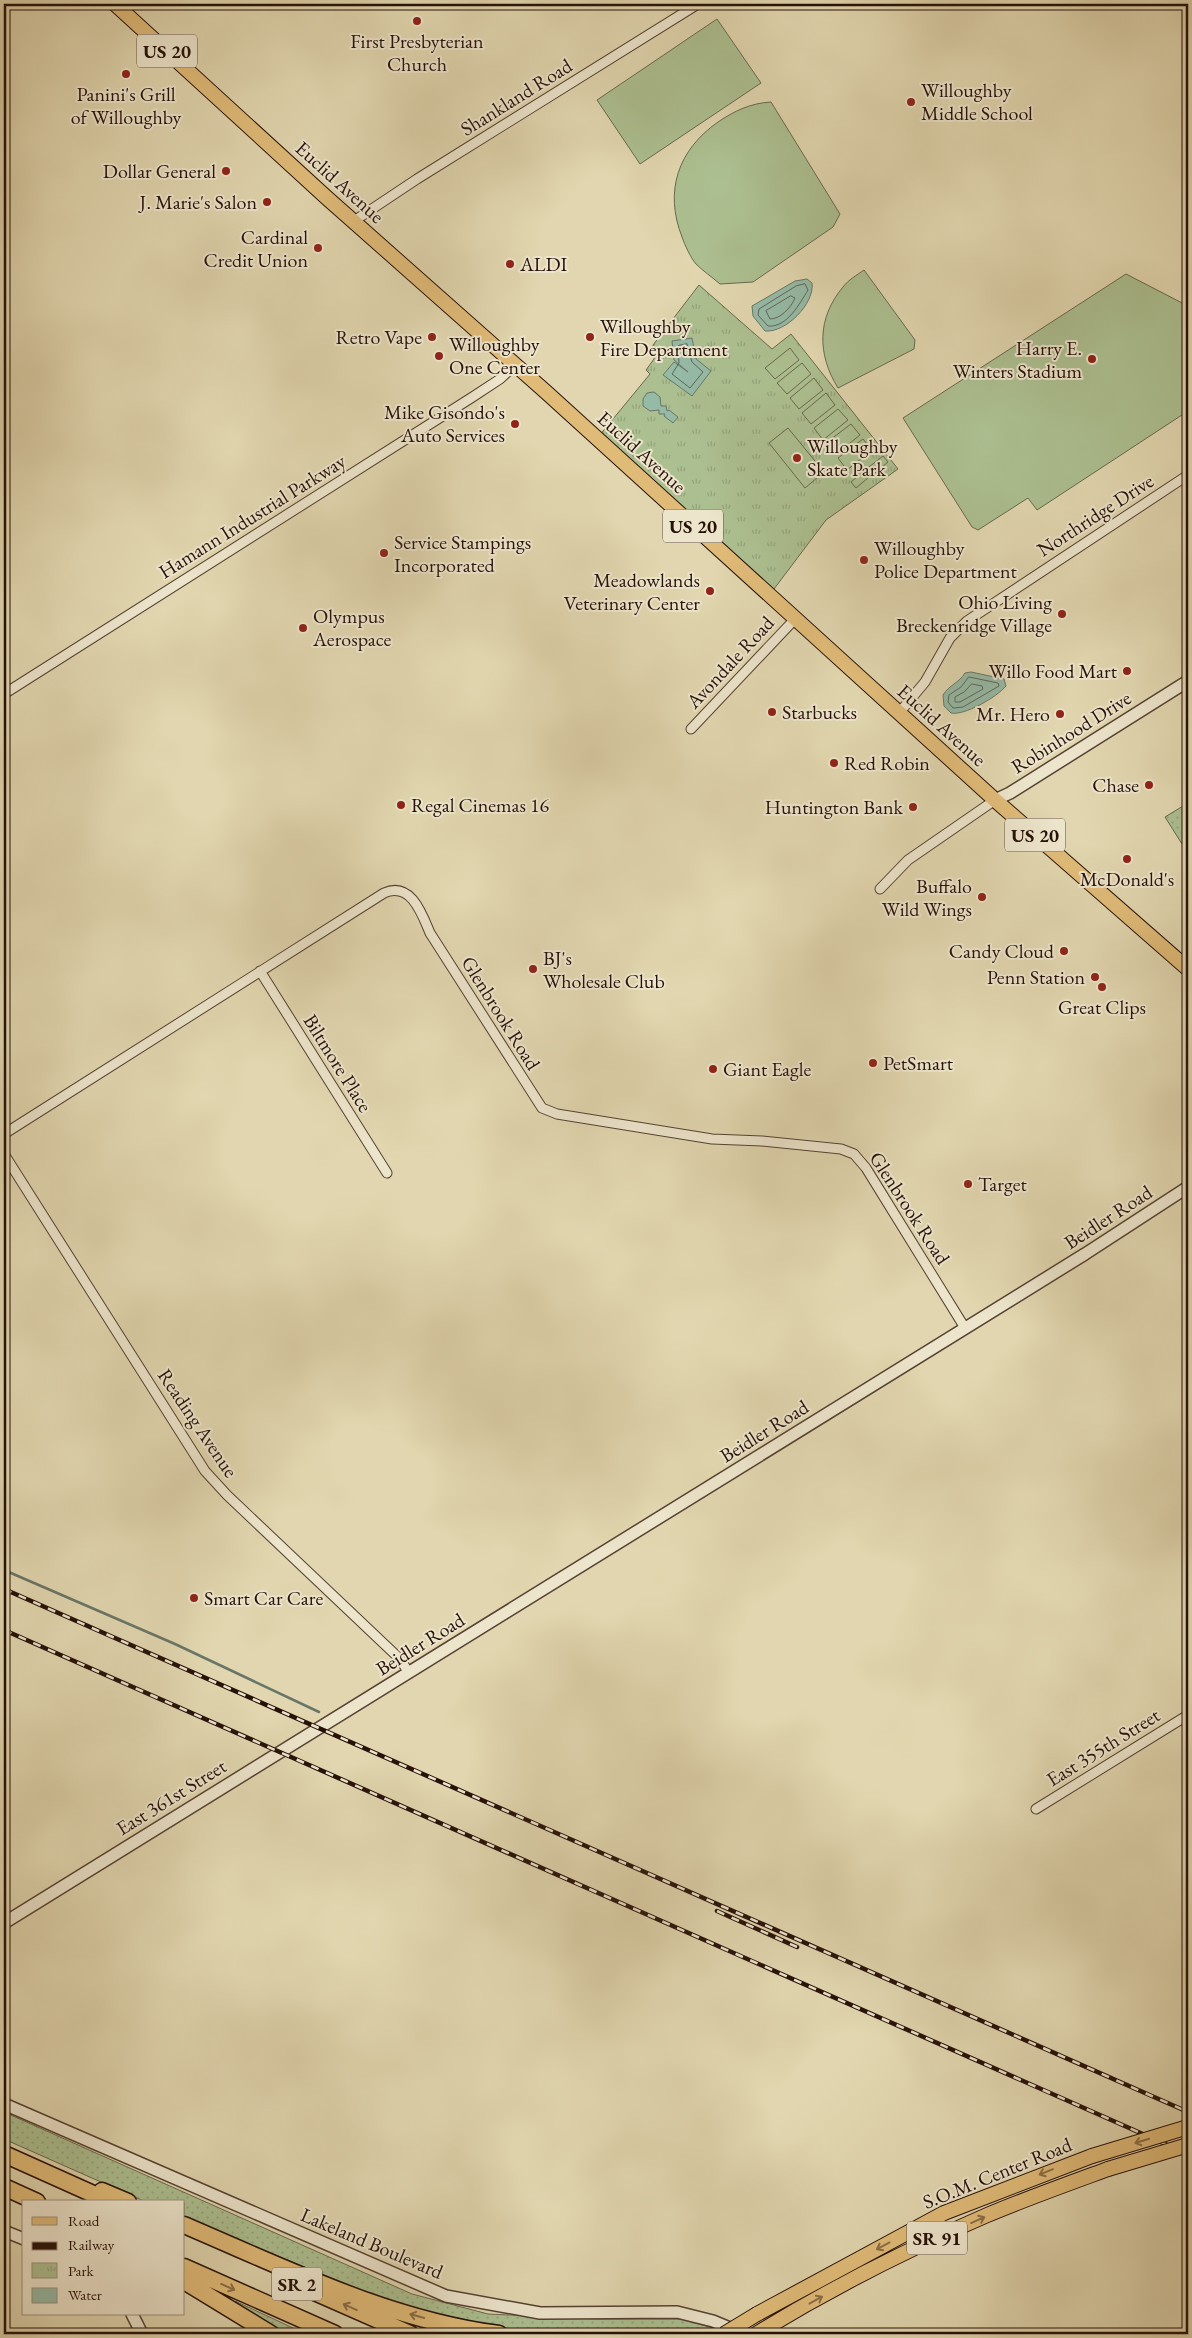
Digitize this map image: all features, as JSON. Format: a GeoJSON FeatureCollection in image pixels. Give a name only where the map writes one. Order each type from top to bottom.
{"type":"FeatureCollection","features":[{"type":"Feature","properties":{"kind":"highway"},"geometry":{"type":"LineString","coordinates":[[4,2154],[106,2200]]}},
{"type":"Feature","properties":{"kind":"highway"},"geometry":{"type":"LineString","coordinates":[[32,2167],[80,2182],[123,2200]]}},
{"type":"Feature","properties":{"kind":"highway"},"geometry":{"type":"LineString","coordinates":[[4,2187],[33,2200]]}},
{"type":"Feature","properties":{"kind":"highway"},"geometry":{"type":"LineString","coordinates":[[185,2225],[330,2287],[398,2311],[463,2330],[499,2334]]}},
{"type":"Feature","properties":{"kind":"highway","name":"SR 2"},"geometry":{"type":"LineString","coordinates":[[185,2234],[410,2334]]}},
{"type":"Feature","properties":{"kind":"highway","name":"SR 2"},"geometry":{"type":"LineString","coordinates":[[185,2267],[335,2334]]}},
{"type":"Feature","properties":{"kind":"highway"},"geometry":{"type":"LineString","coordinates":[[185,2283],[271,2334]]}},
{"type":"Feature","properties":{"kind":"main road","name":"Euclid Avenue"},"geometry":{"type":"LineString","coordinates":[[115,4],[995,800],[1188,969]]}},
{"type":"Feature","properties":{"kind":"main road","name":"S.O.M. Center Road"},"geometry":{"type":"LineString","coordinates":[[724,2334],[757,2314],[944,2213],[1061,2166],[1188,2127]]}},
{"type":"Feature","properties":{"kind":"main road","name":"S.O.M. Center Road"},"geometry":{"type":"LineString","coordinates":[[756,2334],[926,2243],[986,2216],[1108,2168],[1188,2145]]}},
{"type":"Feature","properties":{"kind":"street","name":"Shankland Road"},"geometry":{"type":"LineString","coordinates":[[354,221],[698,4]]}},
{"type":"Feature","properties":{"kind":"street","name":"Hamann Industrial Parkway"},"geometry":{"type":"LineString","coordinates":[[4,694],[471,398],[500,379],[515,365]]}},
{"type":"Feature","properties":{"kind":"street","name":"Northridge Drive"},"geometry":{"type":"LineString","coordinates":[[899,713],[925,682],[950,638],[967,621],[1188,475]]}},
{"type":"Feature","properties":{"kind":"street","name":"Avondale Road"},"geometry":{"type":"LineString","coordinates":[[690,728],[795,619]]}},
{"type":"Feature","properties":{"kind":"street","name":"Robinhood Drive"},"geometry":{"type":"LineString","coordinates":[[880,889],[908,860],[995,800],[1025,784],[1188,681]]}},
{"type":"Feature","properties":{"kind":"street","name":"Glenbrook Road"},"geometry":{"type":"LineString","coordinates":[[4,1134],[384,892],[402,891],[412,897],[421,910],[430,933],[521,1079],[542,1108],[557,1114],[675,1134],[841,1149],[854,1154],[866,1168],[965,1328]]}},
{"type":"Feature","properties":{"kind":"street","name":"Biltmore Place"},"geometry":{"type":"LineString","coordinates":[[260,971],[388,1173]]}},
{"type":"Feature","properties":{"kind":"street","name":"Reading Avenue"},"geometry":{"type":"LineString","coordinates":[[4,1154],[204,1471],[400,1659],[410,1673]]}},
{"type":"Feature","properties":{"kind":"street","name":"Beidler Road"},"geometry":{"type":"LineString","coordinates":[[359,1704],[965,1328],[1188,1187]]}},
{"type":"Feature","properties":{"kind":"street","name":"East 361st Street"},"geometry":{"type":"LineString","coordinates":[[4,1922],[359,1704]]}},
{"type":"Feature","properties":{"kind":"street","name":"East 355th Street"},"geometry":{"type":"LineString","coordinates":[[1036,1809],[1188,1715]]}},
{"type":"Feature","properties":{"kind":"street","name":"Lakeland Boulevard"},"geometry":{"type":"LineString","coordinates":[[4,2104],[446,2296],[540,2313],[677,2312],[712,2321],[744,2334]]}},
{"type":"Feature","properties":{"kind":"street"},"geometry":{"type":"LineString","coordinates":[[4,2232],[22,2238]]}},
{"type":"Feature","properties":{"kind":"street"},"geometry":{"type":"LineString","coordinates":[[133,2316],[142,2334]]}},
{"type":"Feature","properties":{"kind":"green space"},"geometry":{"type":"Polygon","coordinates":[[[717,19],[761,83],[640,164],[597,100],[717,19]]]}},
{"type":"Feature","properties":{"kind":"green space"},"geometry":{"type":"Polygon","coordinates":[[[771,102],[840,214],[833,227],[753,282],[720,284],[696,264],[682,237],[674,204],[678,173],[693,145],[718,122],[743,108],[771,102]]]}},
{"type":"Feature","properties":{"kind":"green space"},"geometry":{"type":"Polygon","coordinates":[[[864,270],[915,340],[914,349],[838,388],[826,362],[823,349],[824,324],[834,299],[850,280],[864,270]]]}},
{"type":"Feature","properties":{"kind":"green space","name":"Harry E. Winters Stadium"},"geometry":{"type":"Polygon","coordinates":[[[1126,274],[1188,306],[1188,411],[1037,510],[1028,498],[978,530],[972,527],[903,418],[1126,274]]]}},
{"type":"Feature","properties":{"kind":"green space"},"geometry":{"type":"Polygon","coordinates":[[[699,285],[772,349],[791,334],[898,469],[826,520],[774,589],[599,436],[650,374],[646,370],[654,359],[653,345],[699,285]]]}},
{"type":"Feature","properties":{"kind":"green space"},"geometry":{"type":"Polygon","coordinates":[[[790,348],[799,360],[775,379],[765,368],[790,348]]]}},
{"type":"Feature","properties":{"kind":"green space"},"geometry":{"type":"Polygon","coordinates":[[[802,363],[811,374],[787,394],[777,383],[802,363]]]}},
{"type":"Feature","properties":{"kind":"green space"},"geometry":{"type":"Polygon","coordinates":[[[814,378],[823,390],[799,409],[790,398],[814,378]]]}},
{"type":"Feature","properties":{"kind":"green space"},"geometry":{"type":"Polygon","coordinates":[[[826,393],[835,405],[811,424],[802,413],[826,393]]]}},
{"type":"Feature","properties":{"kind":"green space"},"geometry":{"type":"Polygon","coordinates":[[[838,409],[848,420],[823,440],[814,428],[838,409]]]}},
{"type":"Feature","properties":{"kind":"green space"},"geometry":{"type":"Polygon","coordinates":[[[851,424],[860,435],[835,455],[826,443],[851,424]]]}},
{"type":"Feature","properties":{"kind":"green space","name":"Willoughby Skate Park"},"geometry":{"type":"Polygon","coordinates":[[[788,428],[824,472],[805,488],[769,443],[788,428]]]}},
{"type":"Feature","properties":{"kind":"green space"},"geometry":{"type":"Polygon","coordinates":[[[863,439],[872,450],[847,470],[838,458],[863,439]]]}},
{"type":"Feature","properties":{"kind":"green space"},"geometry":{"type":"Polygon","coordinates":[[[883,456],[888,462],[875,473],[869,467],[883,456]]]}},
{"type":"Feature","properties":{"kind":"green space"},"geometry":{"type":"Polygon","coordinates":[[[864,471],[869,477],[856,488],[851,482],[864,471]]]}},
{"type":"Feature","properties":{"kind":"green space"},"geometry":{"type":"Polygon","coordinates":[[[1188,803],[1188,840],[1182,844],[1165,817],[1188,803]]]}},
{"type":"Feature","properties":{"kind":"green space"},"geometry":{"type":"Polygon","coordinates":[[[4,2112],[412,2294],[488,2314],[596,2319],[681,2319],[714,2328],[703,2334],[549,2334],[466,2326],[371,2294],[185,2218],[185,2200],[141,2200],[4,2139],[4,2112]]]}},
{"type":"Feature","properties":{"kind":"green space"},"geometry":{"type":"Polygon","coordinates":[[[235,2301],[306,2334],[281,2334],[233,2305],[235,2301]]]}},
{"type":"Feature","properties":{"kind":"green space"},"geometry":{"type":"Polygon","coordinates":[[[424,2325],[462,2334],[431,2334],[421,2330],[424,2325]]]}},
{"type":"Feature","properties":{"kind":"water"},"geometry":{"type":"Polygon","coordinates":[[[807,279],[812,283],[812,291],[804,308],[782,327],[765,331],[753,316],[752,306],[795,281],[807,279]]]}},
{"type":"Feature","properties":{"kind":"water"},"geometry":{"type":"Polygon","coordinates":[[[692,338],[696,359],[711,371],[692,396],[663,375],[674,362],[688,372],[674,360],[672,341],[692,338]]]}},
{"type":"Feature","properties":{"kind":"water"},"geometry":{"type":"Polygon","coordinates":[[[654,392],[660,397],[661,406],[666,406],[667,411],[669,410],[678,417],[673,423],[664,416],[665,414],[659,414],[659,410],[650,411],[643,406],[643,399],[647,393],[654,392]]]}},
{"type":"Feature","properties":{"kind":"water"},"geometry":{"type":"Polygon","coordinates":[[[971,672],[1004,679],[1006,686],[972,709],[951,713],[944,706],[943,695],[965,673],[971,672]]]}},
{"type":"Feature","properties":{"kind":"waterway"},"geometry":{"type":"LineString","coordinates":[[4,1570],[175,1644],[319,1712]]}},
{"type":"Feature","properties":{"kind":"railway"},"geometry":{"type":"LineString","coordinates":[[4,1589],[1188,2112]]}},
{"type":"Feature","properties":{"kind":"railway"},"geometry":{"type":"LineString","coordinates":[[4,1630],[1188,2154]]}},
{"type":"Feature","properties":{"kind":"railway"},"geometry":{"type":"LineString","coordinates":[[717,1911],[797,1947]]}},
{"type":"Feature","properties":{"kind":"place","name":"First Presbyterian Church"},"geometry":{"type":"Point","coordinates":[417,21]}},
{"type":"Feature","properties":{"kind":"place","name":"Panini's Grill of Willoughby"},"geometry":{"type":"Point","coordinates":[126,74]}},
{"type":"Feature","properties":{"kind":"place","name":"Willoughby Middle School"},"geometry":{"type":"Point","coordinates":[911,102]}},
{"type":"Feature","properties":{"kind":"place","name":"Dollar General"},"geometry":{"type":"Point","coordinates":[226,171]}},
{"type":"Feature","properties":{"kind":"place","name":"J. Marie's Salon"},"geometry":{"type":"Point","coordinates":[267,202]}},
{"type":"Feature","properties":{"kind":"place","name":"Cardinal Credit Union"},"geometry":{"type":"Point","coordinates":[318,248]}},
{"type":"Feature","properties":{"kind":"place","name":"ALDI"},"geometry":{"type":"Point","coordinates":[510,264]}},
{"type":"Feature","properties":{"kind":"place","name":"Retro Vape"},"geometry":{"type":"Point","coordinates":[432,337]}},
{"type":"Feature","properties":{"kind":"place","name":"Willoughby Fire Department"},"geometry":{"type":"Point","coordinates":[590,337]}},
{"type":"Feature","properties":{"kind":"place","name":"Willoughby One Center"},"geometry":{"type":"Point","coordinates":[439,356]}},
{"type":"Feature","properties":{"kind":"place","name":"Harry E. Winters Stadium"},"geometry":{"type":"Point","coordinates":[1092,359]}},
{"type":"Feature","properties":{"kind":"place","name":"Mike Gisondo's Auto Services"},"geometry":{"type":"Point","coordinates":[515,424]}},
{"type":"Feature","properties":{"kind":"place","name":"Willoughby Skate Park"},"geometry":{"type":"Point","coordinates":[797,458]}},
{"type":"Feature","properties":{"kind":"place","name":"Service Stampings Incorporated"},"geometry":{"type":"Point","coordinates":[384,553]}},
{"type":"Feature","properties":{"kind":"place","name":"Willoughby Police Department"},"geometry":{"type":"Point","coordinates":[864,560]}},
{"type":"Feature","properties":{"kind":"place","name":"Meadowlands Veterinary Center"},"geometry":{"type":"Point","coordinates":[710,591]}},
{"type":"Feature","properties":{"kind":"place","name":"Ohio Living Breckenridge Village"},"geometry":{"type":"Point","coordinates":[1062,614]}},
{"type":"Feature","properties":{"kind":"place","name":"Olympus Aerospace"},"geometry":{"type":"Point","coordinates":[303,628]}},
{"type":"Feature","properties":{"kind":"place","name":"Willo Food Mart"},"geometry":{"type":"Point","coordinates":[1127,671]}},
{"type":"Feature","properties":{"kind":"place","name":"Starbucks"},"geometry":{"type":"Point","coordinates":[772,712]}},
{"type":"Feature","properties":{"kind":"place","name":"Mr. Hero"},"geometry":{"type":"Point","coordinates":[1060,714]}},
{"type":"Feature","properties":{"kind":"place","name":"Red Robin"},"geometry":{"type":"Point","coordinates":[834,763]}},
{"type":"Feature","properties":{"kind":"place","name":"Chase"},"geometry":{"type":"Point","coordinates":[1149,785]}},
{"type":"Feature","properties":{"kind":"place","name":"Regal Cinemas 16"},"geometry":{"type":"Point","coordinates":[401,805]}},
{"type":"Feature","properties":{"kind":"place","name":"Huntington Bank"},"geometry":{"type":"Point","coordinates":[913,807]}},
{"type":"Feature","properties":{"kind":"place","name":"McDonald's"},"geometry":{"type":"Point","coordinates":[1127,859]}},
{"type":"Feature","properties":{"kind":"place","name":"Buffalo Wild Wings"},"geometry":{"type":"Point","coordinates":[982,897]}},
{"type":"Feature","properties":{"kind":"place","name":"Candy Cloud"},"geometry":{"type":"Point","coordinates":[1064,951]}},
{"type":"Feature","properties":{"kind":"place","name":"BJ's Wholesale Club"},"geometry":{"type":"Point","coordinates":[533,969]}},
{"type":"Feature","properties":{"kind":"place","name":"Penn Station"},"geometry":{"type":"Point","coordinates":[1095,977]}},
{"type":"Feature","properties":{"kind":"place","name":"Great Clips"},"geometry":{"type":"Point","coordinates":[1102,987]}},
{"type":"Feature","properties":{"kind":"place","name":"PetSmart"},"geometry":{"type":"Point","coordinates":[873,1063]}},
{"type":"Feature","properties":{"kind":"place","name":"Giant Eagle"},"geometry":{"type":"Point","coordinates":[713,1069]}},
{"type":"Feature","properties":{"kind":"place","name":"Target"},"geometry":{"type":"Point","coordinates":[968,1184]}},
{"type":"Feature","properties":{"kind":"place","name":"Smart Car Care"},"geometry":{"type":"Point","coordinates":[194,1598]}}]}
